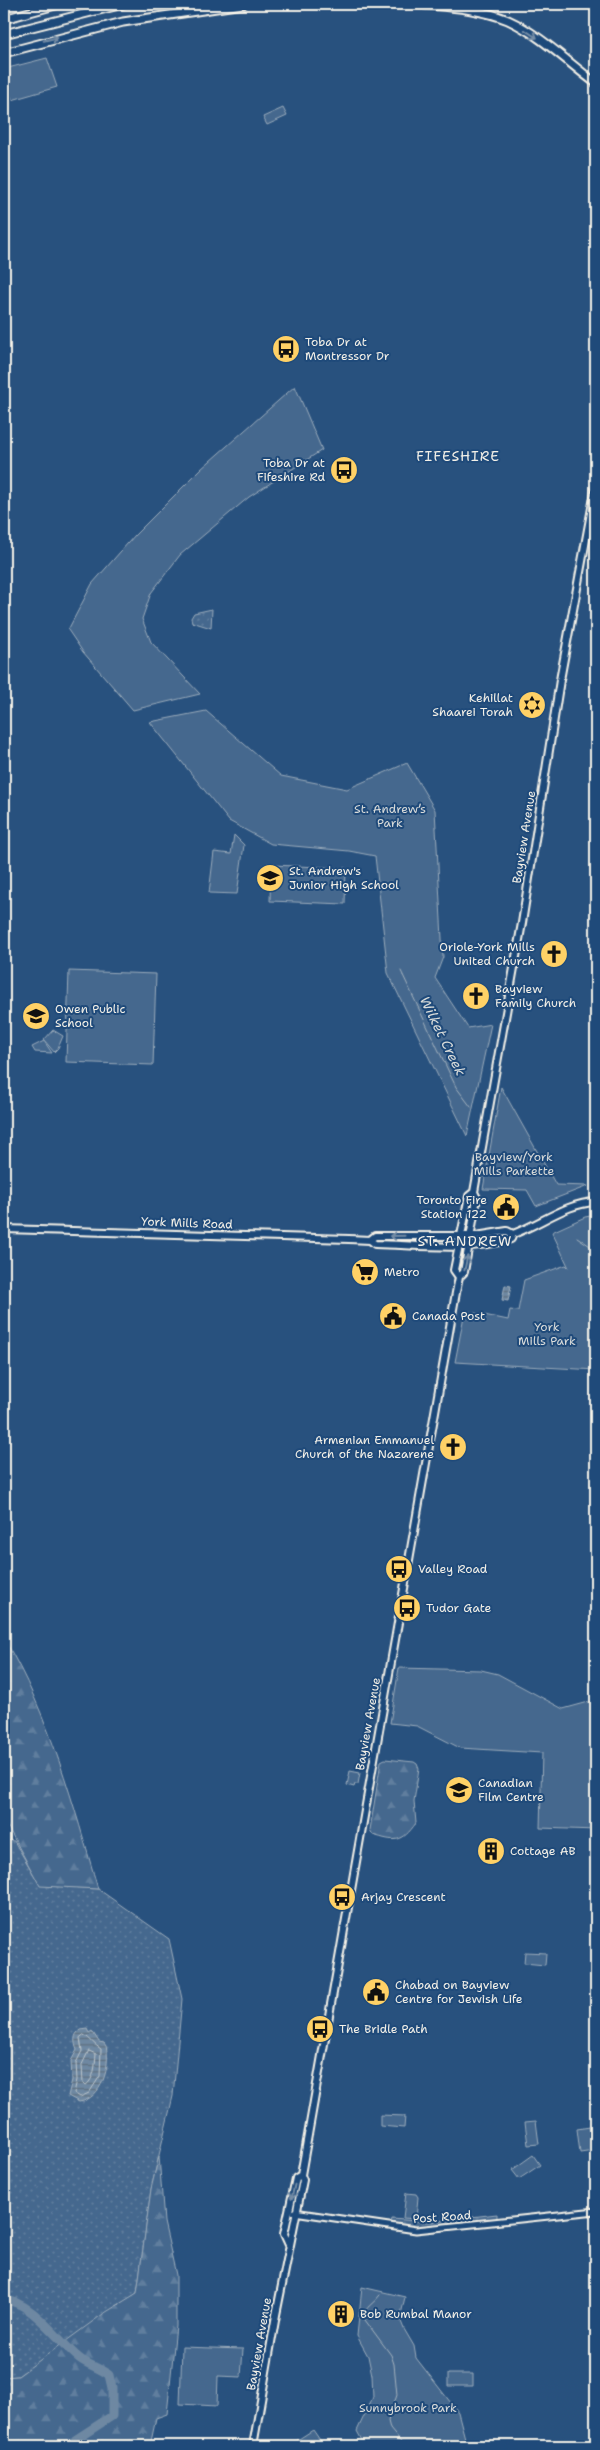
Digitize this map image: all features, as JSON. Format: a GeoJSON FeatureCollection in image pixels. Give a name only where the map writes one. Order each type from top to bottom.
{"type":"FeatureCollection","features":[{"type":"Feature","properties":{"kind":"highway"},"geometry":{"type":"LineString","coordinates":[[4,19],[59,4]]}},
{"type":"Feature","properties":{"kind":"highway"},"geometry":{"type":"LineString","coordinates":[[4,34],[123,4]]}},
{"type":"Feature","properties":{"kind":"highway"},"geometry":{"type":"LineString","coordinates":[[4,53],[123,22],[244,4]]}},
{"type":"Feature","properties":{"kind":"highway"},"geometry":{"type":"LineString","coordinates":[[417,4],[481,12],[507,20],[536,37],[596,83]]}},
{"type":"Feature","properties":{"kind":"highway"},"geometry":{"type":"LineString","coordinates":[[596,34],[594,54],[596,58]]}},
{"type":"Feature","properties":{"kind":"main road","name":"Bayview Avenue"},"geometry":{"type":"LineString","coordinates":[[253,2446],[289,2245],[303,2180],[301,2175],[459,1277],[464,1272],[471,1236],[477,1198],[474,1192],[522,923],[560,680],[596,486]]}},
{"type":"Feature","properties":{"kind":"main road","name":"Bayview Avenue"},"geometry":{"type":"LineString","coordinates":[[459,1277],[454,1270],[460,1236],[469,1196],[474,1192]]}},
{"type":"Feature","properties":{"kind":"main road","name":"York Mills Road"},"geometry":{"type":"LineString","coordinates":[[4,1229],[370,1240],[375,1244],[469,1247],[494,1244],[511,1239],[513,1234],[564,1210],[596,1202]]}},
{"type":"Feature","properties":{"kind":"main road","name":"York Mills Road"},"geometry":{"type":"LineString","coordinates":[[370,1240],[375,1236],[471,1236],[507,1231],[513,1234]]}},
{"type":"Feature","properties":{"kind":"main road","name":"Bayview Avenue"},"geometry":{"type":"LineString","coordinates":[[289,2245],[284,2234],[296,2178],[301,2175]]}},
{"type":"Feature","properties":{"kind":"street","name":"Post Road"},"geometry":{"type":"LineString","coordinates":[[289,2212],[416,2230],[596,2211]]}},
{"type":"Feature","properties":{"kind":"green space"},"geometry":{"type":"Polygon","coordinates":[[[47,58],[57,87],[12,100],[4,76],[4,69],[47,58]]]}},
{"type":"Feature","properties":{"kind":"green space"},"geometry":{"type":"Polygon","coordinates":[[[283,108],[287,116],[267,125],[263,117],[283,108]]]}},
{"type":"Feature","properties":{"kind":"green space"},"geometry":{"type":"Polygon","coordinates":[[[295,386],[322,450],[249,497],[180,555],[151,593],[142,619],[151,642],[200,694],[133,710],[83,652],[68,630],[92,584],[135,535],[201,469],[295,386]]]}},
{"type":"Feature","properties":{"kind":"green space"},"geometry":{"type":"Polygon","coordinates":[[[212,609],[211,628],[192,622],[191,618],[194,613],[212,609]]]}},
{"type":"Feature","properties":{"kind":"green space","name":"St. Andrew’s Park"},"geometry":{"type":"Polygon","coordinates":[[[206,711],[281,776],[347,789],[407,763],[435,810],[443,957],[435,978],[468,1028],[491,1024],[467,1136],[388,973],[375,856],[349,851],[271,844],[229,821],[150,722],[206,711]]]}},
{"type":"Feature","properties":{"kind":"green space"},"geometry":{"type":"Polygon","coordinates":[[[234,835],[244,845],[237,894],[209,893],[214,852],[231,854],[234,835]]]}},
{"type":"Feature","properties":{"kind":"green space"},"geometry":{"type":"Polygon","coordinates":[[[271,865],[346,868],[345,904],[270,901],[271,865]]]}},
{"type":"Feature","properties":{"kind":"green space"},"geometry":{"type":"Polygon","coordinates":[[[69,971],[156,974],[153,1065],[66,1062],[69,971]]]}},
{"type":"Feature","properties":{"kind":"green space"},"geometry":{"type":"Polygon","coordinates":[[[53,1030],[63,1036],[58,1048],[54,1052],[44,1040],[53,1030]]]}},
{"type":"Feature","properties":{"kind":"green space"},"geometry":{"type":"Polygon","coordinates":[[[44,1041],[52,1053],[35,1052],[32,1047],[44,1041]]]}},
{"type":"Feature","properties":{"kind":"green space","name":"Bayview/York Mills Parkette"},"geometry":{"type":"Polygon","coordinates":[[[501,1087],[556,1185],[588,1186],[536,1206],[527,1190],[483,1189],[501,1087]]]}},
{"type":"Feature","properties":{"kind":"green space","name":"York Mills Park"},"geometry":{"type":"Polygon","coordinates":[[[596,1215],[596,1370],[455,1362],[465,1311],[508,1320],[510,1310],[518,1311],[524,1280],[566,1265],[569,1268],[552,1232],[585,1217],[596,1215]]]}},
{"type":"Feature","properties":{"kind":"green space"},"geometry":{"type":"Polygon","coordinates":[[[4,1639],[20,1668],[47,1729],[70,1793],[98,1889],[40,1886],[4,1820],[4,1639]]]}},
{"type":"Feature","properties":{"kind":"green space"},"geometry":{"type":"Polygon","coordinates":[[[399,1668],[481,1670],[498,1674],[563,1709],[596,1700],[596,1830],[540,1828],[542,1753],[460,1748],[417,1726],[390,1723],[399,1668]]]}},
{"type":"Feature","properties":{"kind":"green space"},"geometry":{"type":"Polygon","coordinates":[[[385,1759],[414,1762],[419,1769],[414,1801],[416,1823],[402,1837],[393,1840],[373,1835],[370,1830],[381,1761],[385,1759]]]}},
{"type":"Feature","properties":{"kind":"green space"},"geometry":{"type":"Polygon","coordinates":[[[350,1771],[360,1773],[358,1784],[355,1784],[354,1787],[347,1785],[350,1771]]]}},
{"type":"Feature","properties":{"kind":"green space"},"geometry":{"type":"Polygon","coordinates":[[[4,1840],[14,1841],[40,1885],[98,1889],[169,1939],[182,1999],[173,2096],[151,2189],[137,2293],[18,2376],[4,2377],[4,1840]]]}},
{"type":"Feature","properties":{"kind":"green space"},"geometry":{"type":"Polygon","coordinates":[[[525,1952],[546,1953],[545,1965],[524,1963],[525,1952]]]}},
{"type":"Feature","properties":{"kind":"green space"},"geometry":{"type":"Polygon","coordinates":[[[592,2096],[596,2096],[596,2121],[591,2121],[592,2096]]]}},
{"type":"Feature","properties":{"kind":"green space"},"geometry":{"type":"Polygon","coordinates":[[[380,2115],[405,2116],[404,2128],[380,2126],[380,2115]]]}},
{"type":"Feature","properties":{"kind":"green space"},"geometry":{"type":"Polygon","coordinates":[[[536,2121],[539,2144],[528,2145],[525,2122],[536,2121]]]}},
{"type":"Feature","properties":{"kind":"green space"},"geometry":{"type":"Polygon","coordinates":[[[590,2127],[594,2151],[580,2153],[577,2129],[590,2127]]]}},
{"type":"Feature","properties":{"kind":"green space"},"geometry":{"type":"Polygon","coordinates":[[[533,2155],[540,2165],[519,2179],[512,2170],[533,2155]]]}},
{"type":"Feature","properties":{"kind":"green space"},"geometry":{"type":"Polygon","coordinates":[[[159,2156],[164,2222],[176,2275],[176,2326],[167,2414],[156,2418],[150,2446],[4,2446],[4,2377],[18,2376],[103,2314],[137,2293],[151,2189],[159,2156]]]}},
{"type":"Feature","properties":{"kind":"green space"},"geometry":{"type":"Polygon","coordinates":[[[406,2193],[416,2194],[418,2197],[416,2219],[403,2218],[406,2193]]]}},
{"type":"Feature","properties":{"kind":"green space"},"geometry":{"type":"Polygon","coordinates":[[[497,2214],[497,2219],[444,2226],[417,2227],[391,2223],[392,2219],[428,2222],[497,2214]]]}},
{"type":"Feature","properties":{"kind":"green space","name":"Sunnybrook Park"},"geometry":{"type":"Polygon","coordinates":[[[362,2287],[405,2297],[400,2319],[414,2346],[416,2358],[458,2412],[467,2446],[365,2446],[357,2431],[373,2397],[372,2375],[368,2356],[357,2336],[362,2287]]]}},
{"type":"Feature","properties":{"kind":"green space"},"geometry":{"type":"Polygon","coordinates":[[[182,2347],[243,2349],[241,2377],[218,2376],[217,2406],[180,2404],[182,2347]]]}},
{"type":"Feature","properties":{"kind":"green space"},"geometry":{"type":"Polygon","coordinates":[[[448,2374],[473,2374],[473,2386],[448,2386],[448,2374]]]}},
{"type":"Feature","properties":{"kind":"green space"},"geometry":{"type":"Polygon","coordinates":[[[313,2430],[324,2446],[288,2446],[313,2430]]]}},
{"type":"Feature","properties":{"kind":"water"},"geometry":{"type":"Polygon","coordinates":[[[505,1285],[511,1286],[508,1301],[502,1300],[505,1285]]]}},
{"type":"Feature","properties":{"kind":"water"},"geometry":{"type":"Polygon","coordinates":[[[87,2029],[89,2033],[92,2031],[99,2042],[104,2043],[106,2046],[107,2063],[103,2080],[94,2095],[87,2100],[79,2102],[68,2096],[72,2080],[71,2061],[77,2050],[76,2034],[80,2030],[87,2029]]]}},
{"type":"Feature","properties":{"kind":"waterway","name":"Wilket Creek"},"geometry":{"type":"LineString","coordinates":[[401,971],[456,1087],[471,1107]]}},
{"type":"Feature","properties":{"kind":"waterway","name":"Wilket Creek"},"geometry":{"type":"LineString","coordinates":[[577,1237],[596,1250]]}},
{"type":"Feature","properties":{"kind":"waterway"},"geometry":{"type":"LineString","coordinates":[[380,2295],[364,2312],[365,2320],[391,2355],[394,2364],[397,2395],[388,2421],[390,2429],[404,2446]]}},
{"type":"Feature","properties":{"kind":"waterway"},"geometry":{"type":"LineString","coordinates":[[4,2301],[14,2302],[34,2314],[79,2358],[109,2375],[112,2388],[112,2416],[75,2440],[73,2446]]}},
{"type":"Feature","properties":{"kind":"place","name":"Toba Dr at Montressor Dr"},"geometry":{"type":"Point","coordinates":[286,349]}},
{"type":"Feature","properties":{"kind":"place","name":"Toba Dr at Fifeshire Rd"},"geometry":{"type":"Point","coordinates":[344,470]}},
{"type":"Feature","properties":{"kind":"place","name":"Kehillat Shaarei Torah"},"geometry":{"type":"Point","coordinates":[532,705]}},
{"type":"Feature","properties":{"kind":"place","name":"St. Andrew's Junior High School"},"geometry":{"type":"Point","coordinates":[270,878]}},
{"type":"Feature","properties":{"kind":"place","name":"Oriole-York Mills United Church"},"geometry":{"type":"Point","coordinates":[554,954]}},
{"type":"Feature","properties":{"kind":"place","name":"Bayview Family Church"},"geometry":{"type":"Point","coordinates":[476,996]}},
{"type":"Feature","properties":{"kind":"place","name":"Owen Public School"},"geometry":{"type":"Point","coordinates":[36,1016]}},
{"type":"Feature","properties":{"kind":"place","name":"Toronto Fire Station 122"},"geometry":{"type":"Point","coordinates":[506,1207]}},
{"type":"Feature","properties":{"kind":"place","name":"Metro"},"geometry":{"type":"Point","coordinates":[365,1272]}},
{"type":"Feature","properties":{"kind":"place","name":"Canada Post"},"geometry":{"type":"Point","coordinates":[393,1316]}},
{"type":"Feature","properties":{"kind":"place","name":"Armenian Emmanuel Church of the Nazarene"},"geometry":{"type":"Point","coordinates":[453,1447]}},
{"type":"Feature","properties":{"kind":"place","name":"Valley Road"},"geometry":{"type":"Point","coordinates":[399,1569]}},
{"type":"Feature","properties":{"kind":"place","name":"Tudor Gate"},"geometry":{"type":"Point","coordinates":[407,1608]}},
{"type":"Feature","properties":{"kind":"place","name":"Canadian Film Centre"},"geometry":{"type":"Point","coordinates":[459,1790]}},
{"type":"Feature","properties":{"kind":"place","name":"Cottage AB"},"geometry":{"type":"Point","coordinates":[491,1851]}},
{"type":"Feature","properties":{"kind":"place","name":"Arjay Crescent"},"geometry":{"type":"Point","coordinates":[342,1897]}},
{"type":"Feature","properties":{"kind":"place","name":"Chabad on Bayview Centre for Jewish Life"},"geometry":{"type":"Point","coordinates":[376,1992]}},
{"type":"Feature","properties":{"kind":"place","name":"The Bridle Path"},"geometry":{"type":"Point","coordinates":[320,2029]}},
{"type":"Feature","properties":{"kind":"place","name":"Bob Rumbal Manor"},"geometry":{"type":"Point","coordinates":[341,2314]}},
{"type":"Feature","properties":{"kind":"district","name":"FIFESHIRE"},"geometry":{"type":"Point","coordinates":[458,456]}},
{"type":"Feature","properties":{"kind":"district","name":"ST. ANDREW"},"geometry":{"type":"Point","coordinates":[465,1241]}}]}
